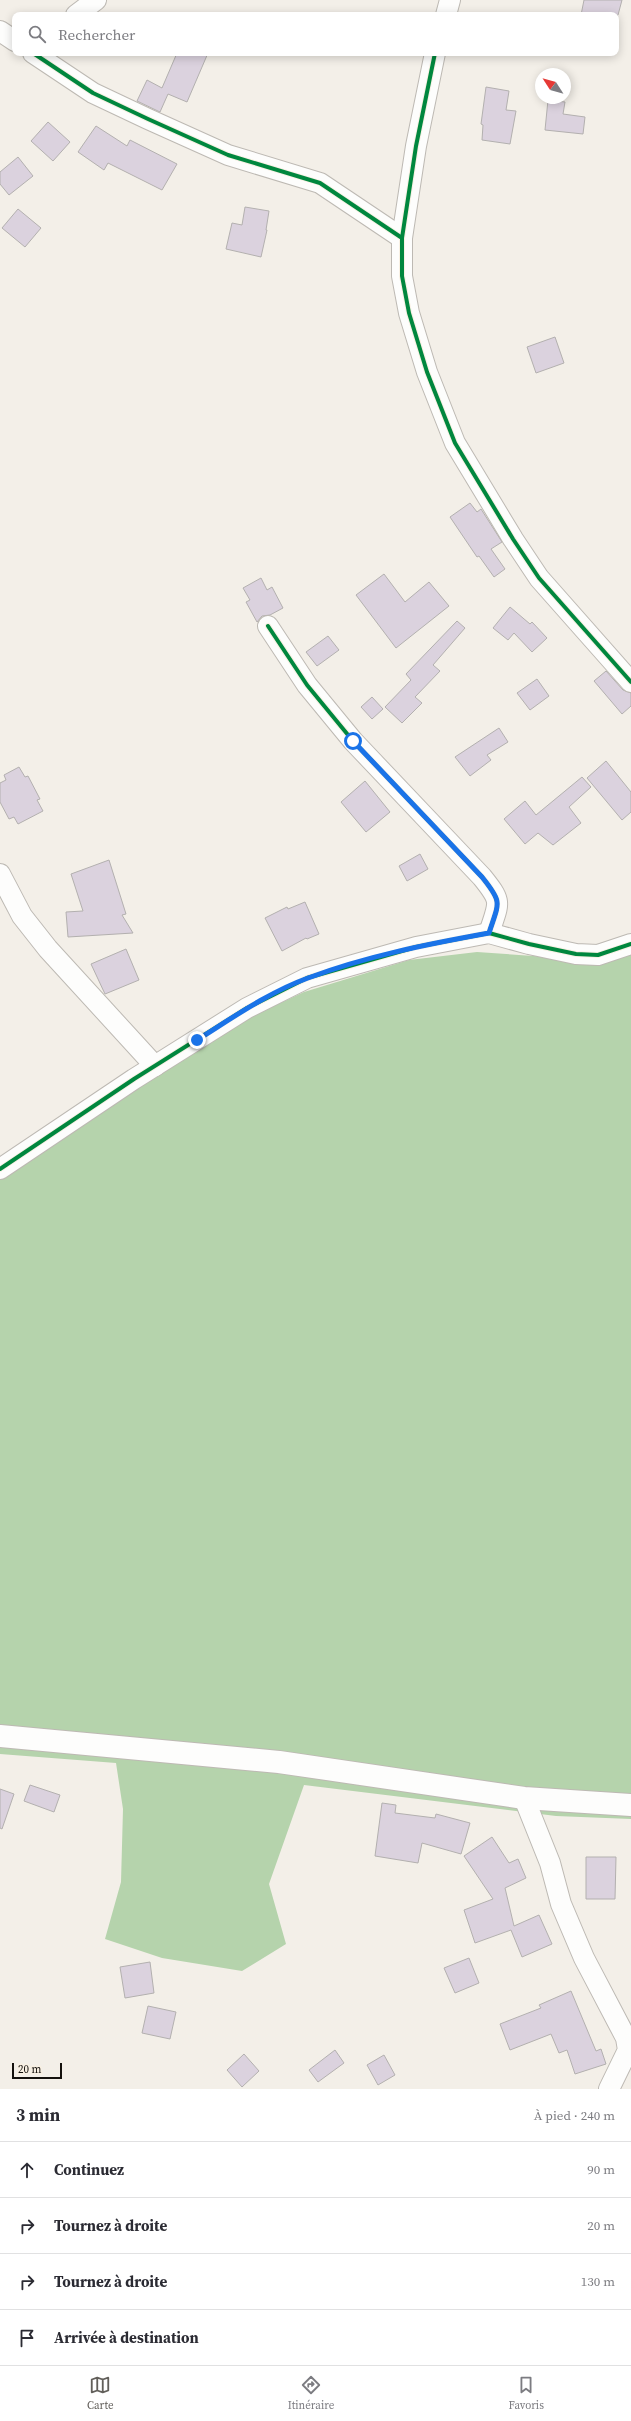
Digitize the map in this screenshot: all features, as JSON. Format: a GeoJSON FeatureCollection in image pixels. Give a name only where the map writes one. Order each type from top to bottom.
{"type":"FeatureCollection","features":[{"type":"Feature","properties":{"kind":"main road"},"geometry":{"type":"LineString","coordinates":[[0,1736],[279,1762],[524,1798],[631,1805]]}},
{"type":"Feature","properties":{"kind":"street"},"geometry":{"type":"LineString","coordinates":[[80,12],[96,0]]}},
{"type":"Feature","properties":{"kind":"street"},"geometry":{"type":"LineString","coordinates":[[447,12],[450,0]]}},
{"type":"Feature","properties":{"kind":"street"},"geometry":{"type":"LineString","coordinates":[[0,31],[12,39]]}},
{"type":"Feature","properties":{"kind":"street"},"geometry":{"type":"LineString","coordinates":[[42,56],[94,93],[177,132],[228,155],[320,183],[402,238]]}},
{"type":"Feature","properties":{"kind":"street"},"geometry":{"type":"LineString","coordinates":[[435,56],[416,146],[402,238],[402,276],[410,313],[427,372],[455,443],[494,509],[539,578],[631,682]]}},
{"type":"Feature","properties":{"kind":"street"},"geometry":{"type":"LineString","coordinates":[[268,626],[307,685],[353,741],[482,877],[498,896],[498,905],[489,933]]}},
{"type":"Feature","properties":{"kind":"street"},"geometry":{"type":"LineString","coordinates":[[0,874],[22,916],[48,949],[155,1066]]}},
{"type":"Feature","properties":{"kind":"street"},"geometry":{"type":"LineString","coordinates":[[0,1169],[155,1066],[247,1008],[307,978],[416,947],[489,933],[529,944],[576,954],[598,955],[631,944]]}},
{"type":"Feature","properties":{"kind":"street"},"geometry":{"type":"LineString","coordinates":[[524,1798],[550,1863],[564,1911],[584,1958],[626,2038],[628,2050],[609,2089]]}},
{"type":"Feature","properties":{"kind":"green space"},"geometry":{"type":"Polygon","coordinates":[[[631,937],[631,1819],[556,1816],[304,1785],[269,1884],[286,1944],[242,1971],[162,1958],[105,1939],[121,1882],[123,1809],[116,1763],[0,1754],[0,1172],[250,1017],[304,992],[409,960],[477,952],[577,959],[631,937]]]}},
{"type":"Feature","properties":{"kind":"building"},"geometry":{"type":"Polygon","coordinates":[[[584,0],[622,0],[619,12],[582,12],[584,0]]]}},
{"type":"Feature","properties":{"kind":"building"},"geometry":{"type":"Polygon","coordinates":[[[176,56],[207,56],[187,102],[168,94],[160,112],[137,101],[147,80],[162,88],[176,56]]]}},
{"type":"Feature","properties":{"kind":"building"},"geometry":{"type":"Polygon","coordinates":[[[486,87],[509,91],[506,110],[516,111],[510,144],[482,140],[483,125],[481,124],[486,87]]]}},
{"type":"Feature","properties":{"kind":"building"},"geometry":{"type":"Polygon","coordinates":[[[548,104],[565,104],[563,114],[585,117],[583,134],[545,130],[548,104]]]}},
{"type":"Feature","properties":{"kind":"building"},"geometry":{"type":"Polygon","coordinates":[[[48,122],[70,142],[53,161],[31,141],[48,122]]]}},
{"type":"Feature","properties":{"kind":"building"},"geometry":{"type":"Polygon","coordinates":[[[96,126],[127,146],[130,140],[177,164],[162,190],[108,163],[104,170],[78,152],[96,126]]]}},
{"type":"Feature","properties":{"kind":"building"},"geometry":{"type":"Polygon","coordinates":[[[18,157],[33,176],[9,195],[0,184],[0,172],[18,157]]]}},
{"type":"Feature","properties":{"kind":"building"},"geometry":{"type":"Polygon","coordinates":[[[245,207],[269,211],[267,230],[261,257],[226,249],[232,223],[242,225],[245,207]]]}},
{"type":"Feature","properties":{"kind":"building"},"geometry":{"type":"Polygon","coordinates":[[[18,209],[41,228],[25,247],[2,228],[18,209]]]}},
{"type":"Feature","properties":{"kind":"building"},"geometry":{"type":"Polygon","coordinates":[[[555,337],[564,363],[536,373],[527,347],[555,337]]]}},
{"type":"Feature","properties":{"kind":"building"},"geometry":{"type":"Polygon","coordinates":[[[470,503],[477,512],[481,509],[502,542],[491,549],[505,569],[494,577],[479,556],[477,557],[450,517],[470,503]]]}},
{"type":"Feature","properties":{"kind":"building"},"geometry":{"type":"Polygon","coordinates":[[[384,574],[405,602],[429,582],[449,606],[396,648],[356,595],[384,574]]]}},
{"type":"Feature","properties":{"kind":"building"},"geometry":{"type":"Polygon","coordinates":[[[261,578],[267,590],[272,587],[283,608],[270,615],[262,616],[257,622],[246,602],[250,600],[243,588],[261,578]]]}},
{"type":"Feature","properties":{"kind":"building"},"geometry":{"type":"Polygon","coordinates":[[[510,607],[530,624],[532,622],[547,638],[532,652],[514,633],[508,640],[493,628],[510,607]]]}},
{"type":"Feature","properties":{"kind":"building"},"geometry":{"type":"Polygon","coordinates":[[[457,621],[465,628],[433,665],[440,671],[415,697],[422,703],[402,723],[385,707],[411,680],[406,674],[457,621]]]}},
{"type":"Feature","properties":{"kind":"building"},"geometry":{"type":"Polygon","coordinates":[[[328,636],[339,650],[317,666],[306,652],[328,636]]]}},
{"type":"Feature","properties":{"kind":"building"},"geometry":{"type":"Polygon","coordinates":[[[606,671],[623,690],[631,693],[631,706],[622,714],[594,681],[606,671]]]}},
{"type":"Feature","properties":{"kind":"building"},"geometry":{"type":"Polygon","coordinates":[[[537,679],[549,696],[530,710],[517,693],[537,679]]]}},
{"type":"Feature","properties":{"kind":"building"},"geometry":{"type":"Polygon","coordinates":[[[372,697],[383,709],[372,719],[361,707],[372,697]]]}},
{"type":"Feature","properties":{"kind":"building"},"geometry":{"type":"Polygon","coordinates":[[[499,728],[508,742],[487,755],[491,760],[470,776],[455,757],[499,728]]]}},
{"type":"Feature","properties":{"kind":"building"},"geometry":{"type":"Polygon","coordinates":[[[606,761],[631,792],[631,812],[622,820],[587,778],[606,761]]]}},
{"type":"Feature","properties":{"kind":"building"},"geometry":{"type":"Polygon","coordinates":[[[19,767],[25,777],[28,776],[40,799],[37,800],[43,811],[18,824],[14,817],[9,819],[0,802],[0,783],[6,780],[4,775],[19,767]]]}},
{"type":"Feature","properties":{"kind":"building"},"geometry":{"type":"Polygon","coordinates":[[[582,777],[591,787],[569,807],[581,823],[553,845],[538,833],[525,844],[504,819],[525,801],[536,815],[582,777]]]}},
{"type":"Feature","properties":{"kind":"building"},"geometry":{"type":"Polygon","coordinates":[[[365,781],[390,812],[366,832],[341,802],[365,781]]]}},
{"type":"Feature","properties":{"kind":"building"},"geometry":{"type":"Polygon","coordinates":[[[420,854],[428,869],[407,881],[399,866],[420,854]]]}},
{"type":"Feature","properties":{"kind":"building"},"geometry":{"type":"Polygon","coordinates":[[[109,860],[126,914],[122,915],[133,933],[68,937],[66,912],[83,911],[71,874],[109,860]]]}},
{"type":"Feature","properties":{"kind":"building"},"geometry":{"type":"Polygon","coordinates":[[[305,902],[319,934],[307,939],[306,938],[282,951],[265,918],[287,907],[288,909],[305,902]]]}},
{"type":"Feature","properties":{"kind":"building"},"geometry":{"type":"Polygon","coordinates":[[[126,949],[139,980],[105,994],[91,964],[126,949]]]}},
{"type":"Feature","properties":{"kind":"building"},"geometry":{"type":"Polygon","coordinates":[[[30,1785],[60,1795],[54,1812],[24,1801],[30,1785]]]}},
{"type":"Feature","properties":{"kind":"building"},"geometry":{"type":"Polygon","coordinates":[[[0,1789],[14,1794],[2,1829],[0,1828],[0,1789]]]}},
{"type":"Feature","properties":{"kind":"building"},"geometry":{"type":"Polygon","coordinates":[[[382,1803],[396,1805],[395,1813],[435,1818],[436,1814],[470,1823],[461,1854],[422,1843],[418,1863],[375,1856],[382,1803]]]}},
{"type":"Feature","properties":{"kind":"building"},"geometry":{"type":"Polygon","coordinates":[[[492,1837],[509,1863],[518,1859],[526,1878],[505,1888],[514,1926],[539,1915],[552,1944],[522,1957],[511,1930],[475,1943],[464,1910],[493,1899],[464,1856],[492,1837]]]}},
{"type":"Feature","properties":{"kind":"building"},"geometry":{"type":"Polygon","coordinates":[[[586,1857],[616,1857],[615,1899],[586,1899],[586,1857]]]}},
{"type":"Feature","properties":{"kind":"building"},"geometry":{"type":"Polygon","coordinates":[[[469,1958],[479,1983],[455,1993],[444,1968],[469,1958]]]}},
{"type":"Feature","properties":{"kind":"building"},"geometry":{"type":"Polygon","coordinates":[[[150,1962],[154,1993],[125,1998],[120,1967],[150,1962]]]}},
{"type":"Feature","properties":{"kind":"building"},"geometry":{"type":"Polygon","coordinates":[[[571,1991],[596,2051],[601,2049],[606,2064],[575,2074],[567,2050],[559,2053],[551,2034],[510,2050],[500,2024],[541,2008],[539,2005],[571,1991]]]}},
{"type":"Feature","properties":{"kind":"building"},"geometry":{"type":"Polygon","coordinates":[[[148,2006],[176,2012],[170,2039],[142,2033],[148,2006]]]}},
{"type":"Feature","properties":{"kind":"building"},"geometry":{"type":"Polygon","coordinates":[[[335,2050],[344,2063],[318,2082],[309,2070],[335,2050]]]}},
{"type":"Feature","properties":{"kind":"building"},"geometry":{"type":"Polygon","coordinates":[[[244,2054],[259,2071],[242,2087],[227,2070],[244,2054]]]}},
{"type":"Feature","properties":{"kind":"building"},"geometry":{"type":"Polygon","coordinates":[[[384,2055],[395,2075],[378,2085],[367,2065],[384,2055]]]}},
{"type":"Feature","properties":{"kind":"cycle path"},"geometry":{"type":"LineString","coordinates":[[38,56],[93,93],[228,155],[320,183],[402,238]]}},
{"type":"Feature","properties":{"kind":"cycle path"},"geometry":{"type":"LineString","coordinates":[[434,56],[416,146],[402,238],[402,276],[409,313],[427,372],[455,443],[513,539],[539,578],[631,682]]}},
{"type":"Feature","properties":{"kind":"cycle path"},"geometry":{"type":"LineString","coordinates":[[268,626],[307,685],[353,741],[489,886],[496,898],[497,903],[497,909],[489,933]]}},
{"type":"Feature","properties":{"kind":"cycle path"},"geometry":{"type":"LineString","coordinates":[[0,1169],[134,1079],[247,1008],[307,978],[416,947],[489,933],[529,944],[576,954],[598,955],[631,944]]}},
{"type":"Feature","properties":{"kind":"route"},"geometry":{"type":"LineString","coordinates":[[197,1040],[247,1008],[307,978],[362,961],[416,947],[489,933],[498,905],[498,896],[482,877],[353,741]]}}]}
